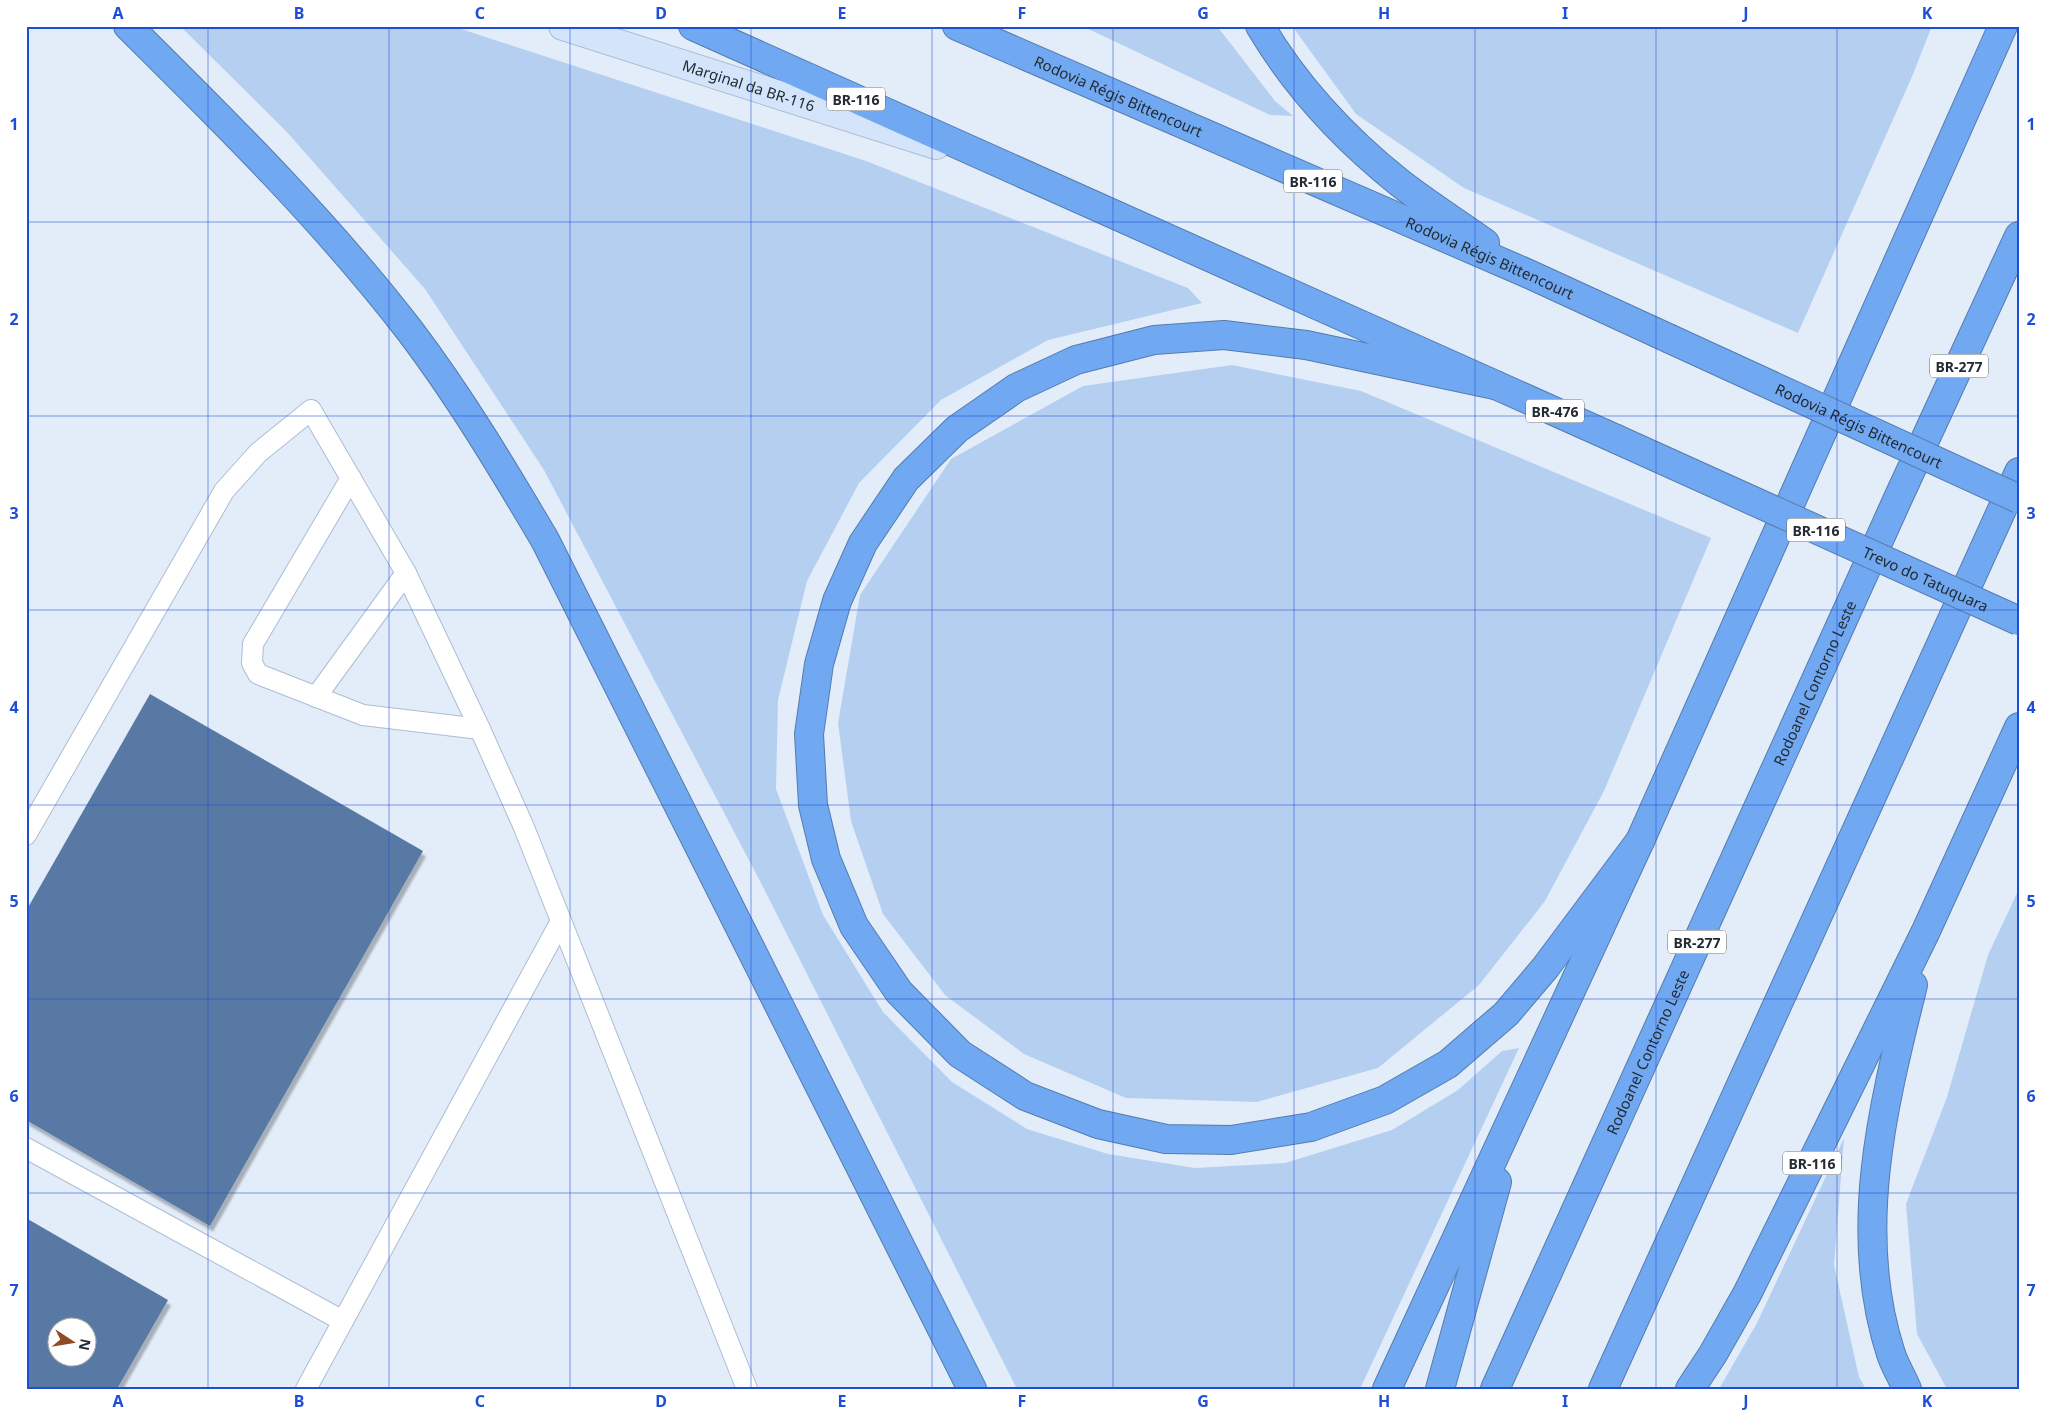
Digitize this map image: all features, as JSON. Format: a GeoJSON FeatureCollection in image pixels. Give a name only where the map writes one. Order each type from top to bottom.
{"type":"FeatureCollection","features":[{"type":"Feature","properties":{"kind":"highway"},"geometry":{"type":"LineString","coordinates":[[128,26],[231,128],[322,224],[410,332],[488,443],[545,540],[972,1389]]}},
{"type":"Feature","properties":{"kind":"highway","name":"BR-116"},"geometry":{"type":"LineString","coordinates":[[693,26],[1495,385]]}},
{"type":"Feature","properties":{"kind":"highway","name":"Rodovia Régis Bittencourt"},"geometry":{"type":"LineString","coordinates":[[957,26],[1531,275],[2019,499]]}},
{"type":"Feature","properties":{"kind":"highway"},"geometry":{"type":"LineString","coordinates":[[1260,26],[1274,49],[1313,100],[1353,143],[1401,183],[1531,275]]}},
{"type":"Feature","properties":{"kind":"highway"},"geometry":{"type":"LineString","coordinates":[[1978,82],[1988,26]]}},
{"type":"Feature","properties":{"kind":"highway"},"geometry":{"type":"LineString","coordinates":[[1387,1389],[1640,841],[2003,26]]}},
{"type":"Feature","properties":{"kind":"highway","name":"Rodoanel Contorno Leste"},"geometry":{"type":"LineString","coordinates":[[1495,1389],[1899,496],[2019,236]]}},
{"type":"Feature","properties":{"kind":"highway"},"geometry":{"type":"LineString","coordinates":[[1495,385],[1306,345],[1224,335],[1154,340],[1076,360],[1016,388],[957,429],[906,480],[863,544],[837,601],[819,664],[809,734],[812,805],[826,859],[854,926],[899,992],[960,1054],[1025,1096],[1098,1124],[1166,1139],[1230,1140],[1310,1127],[1385,1100],[1448,1064],[1506,1014],[1545,968],[1640,841]]}},
{"type":"Feature","properties":{"kind":"highway","name":"BR-476"},"geometry":{"type":"LineString","coordinates":[[1495,385],[1614,438]]}},
{"type":"Feature","properties":{"kind":"highway","name":"Trevo do Tatuquara"},"geometry":{"type":"LineString","coordinates":[[1614,438],[2019,621]]}},
{"type":"Feature","properties":{"kind":"highway"},"geometry":{"type":"LineString","coordinates":[[1603,1389],[2019,472]]}},
{"type":"Feature","properties":{"kind":"highway","name":"BR-116"},"geometry":{"type":"LineString","coordinates":[[1690,1389],[1713,1354],[1747,1294],[1925,933],[2019,727]]}},
{"type":"Feature","properties":{"kind":"highway"},"geometry":{"type":"LineString","coordinates":[[1907,1389],[1891,1355],[1875,1287],[1871,1235],[1874,1179],[1881,1128],[1894,1060],[1925,933]]}},
{"type":"Feature","properties":{"kind":"highway"},"geometry":{"type":"LineString","coordinates":[[1440,1389],[1519,1104]]}},
{"type":"Feature","properties":{"kind":"main road","name":"Marginal da BR-116"},"geometry":{"type":"LineString","coordinates":[[563,26],[1020,172]]}},
{"type":"Feature","properties":{"kind":"lane"},"geometry":{"type":"LineString","coordinates":[[26,835],[224,491],[258,453],[312,410],[406,573],[523,825],[747,1389]]}},
{"type":"Feature","properties":{"kind":"lane"},"geometry":{"type":"LineString","coordinates":[[351,478],[253,644],[252,663],[258,674],[363,715],[480,729]]}},
{"type":"Feature","properties":{"kind":"lane"},"geometry":{"type":"LineString","coordinates":[[316,696],[406,573]]}},
{"type":"Feature","properties":{"kind":"lane"},"geometry":{"type":"LineString","coordinates":[[306,1389],[561,921]]}},
{"type":"Feature","properties":{"kind":"lane"},"geometry":{"type":"LineString","coordinates":[[26,1148],[344,1321]]}},
{"type":"Feature","properties":{"kind":"shaded area"},"geometry":{"type":"Polygon","coordinates":[[[180,26],[452,26],[866,161],[1188,288],[1202,303],[1048,340],[941,400],[859,483],[807,581],[778,700],[776,789],[823,915],[883,1012],[952,1082],[1027,1129],[1108,1154],[1195,1168],[1285,1163],[1392,1130],[1458,1090],[1502,1051],[1519,1048],[1360,1389],[1017,1389],[763,887],[544,470],[425,289],[286,131],[180,26]]]}},
{"type":"Feature","properties":{"kind":"shaded area"},"geometry":{"type":"Polygon","coordinates":[[[1082,26],[1217,26],[1275,101],[1293,116],[1270,115],[1082,26]]]}},
{"type":"Feature","properties":{"kind":"shaded area"},"geometry":{"type":"Polygon","coordinates":[[[1292,26],[1932,26],[1911,79],[1798,333],[1464,188],[1356,114],[1292,26]]]}},
{"type":"Feature","properties":{"kind":"shaded area"},"geometry":{"type":"Polygon","coordinates":[[[1232,365],[1361,391],[1711,538],[1604,791],[1545,901],[1479,985],[1378,1068],[1257,1102],[1126,1098],[1024,1054],[945,995],[883,914],[851,821],[838,723],[860,595],[951,459],[1083,386],[1232,365]]]}},
{"type":"Feature","properties":{"kind":"shaded area"},"geometry":{"type":"Polygon","coordinates":[[[2019,889],[2019,1389],[1947,1389],[1917,1334],[1906,1204],[1947,1097],[1988,955],[2019,889]]]}},
{"type":"Feature","properties":{"kind":"shaded area"},"geometry":{"type":"Polygon","coordinates":[[[1844,1138],[1834,1265],[1859,1377],[1866,1389],[1719,1389],[1757,1323],[1844,1138]]]}},
{"type":"Feature","properties":{"kind":"building"},"geometry":{"type":"Polygon","coordinates":[[[150,694],[423,851],[210,1226],[26,1120],[26,911],[150,694]]]}},
{"type":"Feature","properties":{"kind":"building"},"geometry":{"type":"Polygon","coordinates":[[[26,1218],[168,1300],[117,1389],[26,1389],[26,1218]]]}}]}
